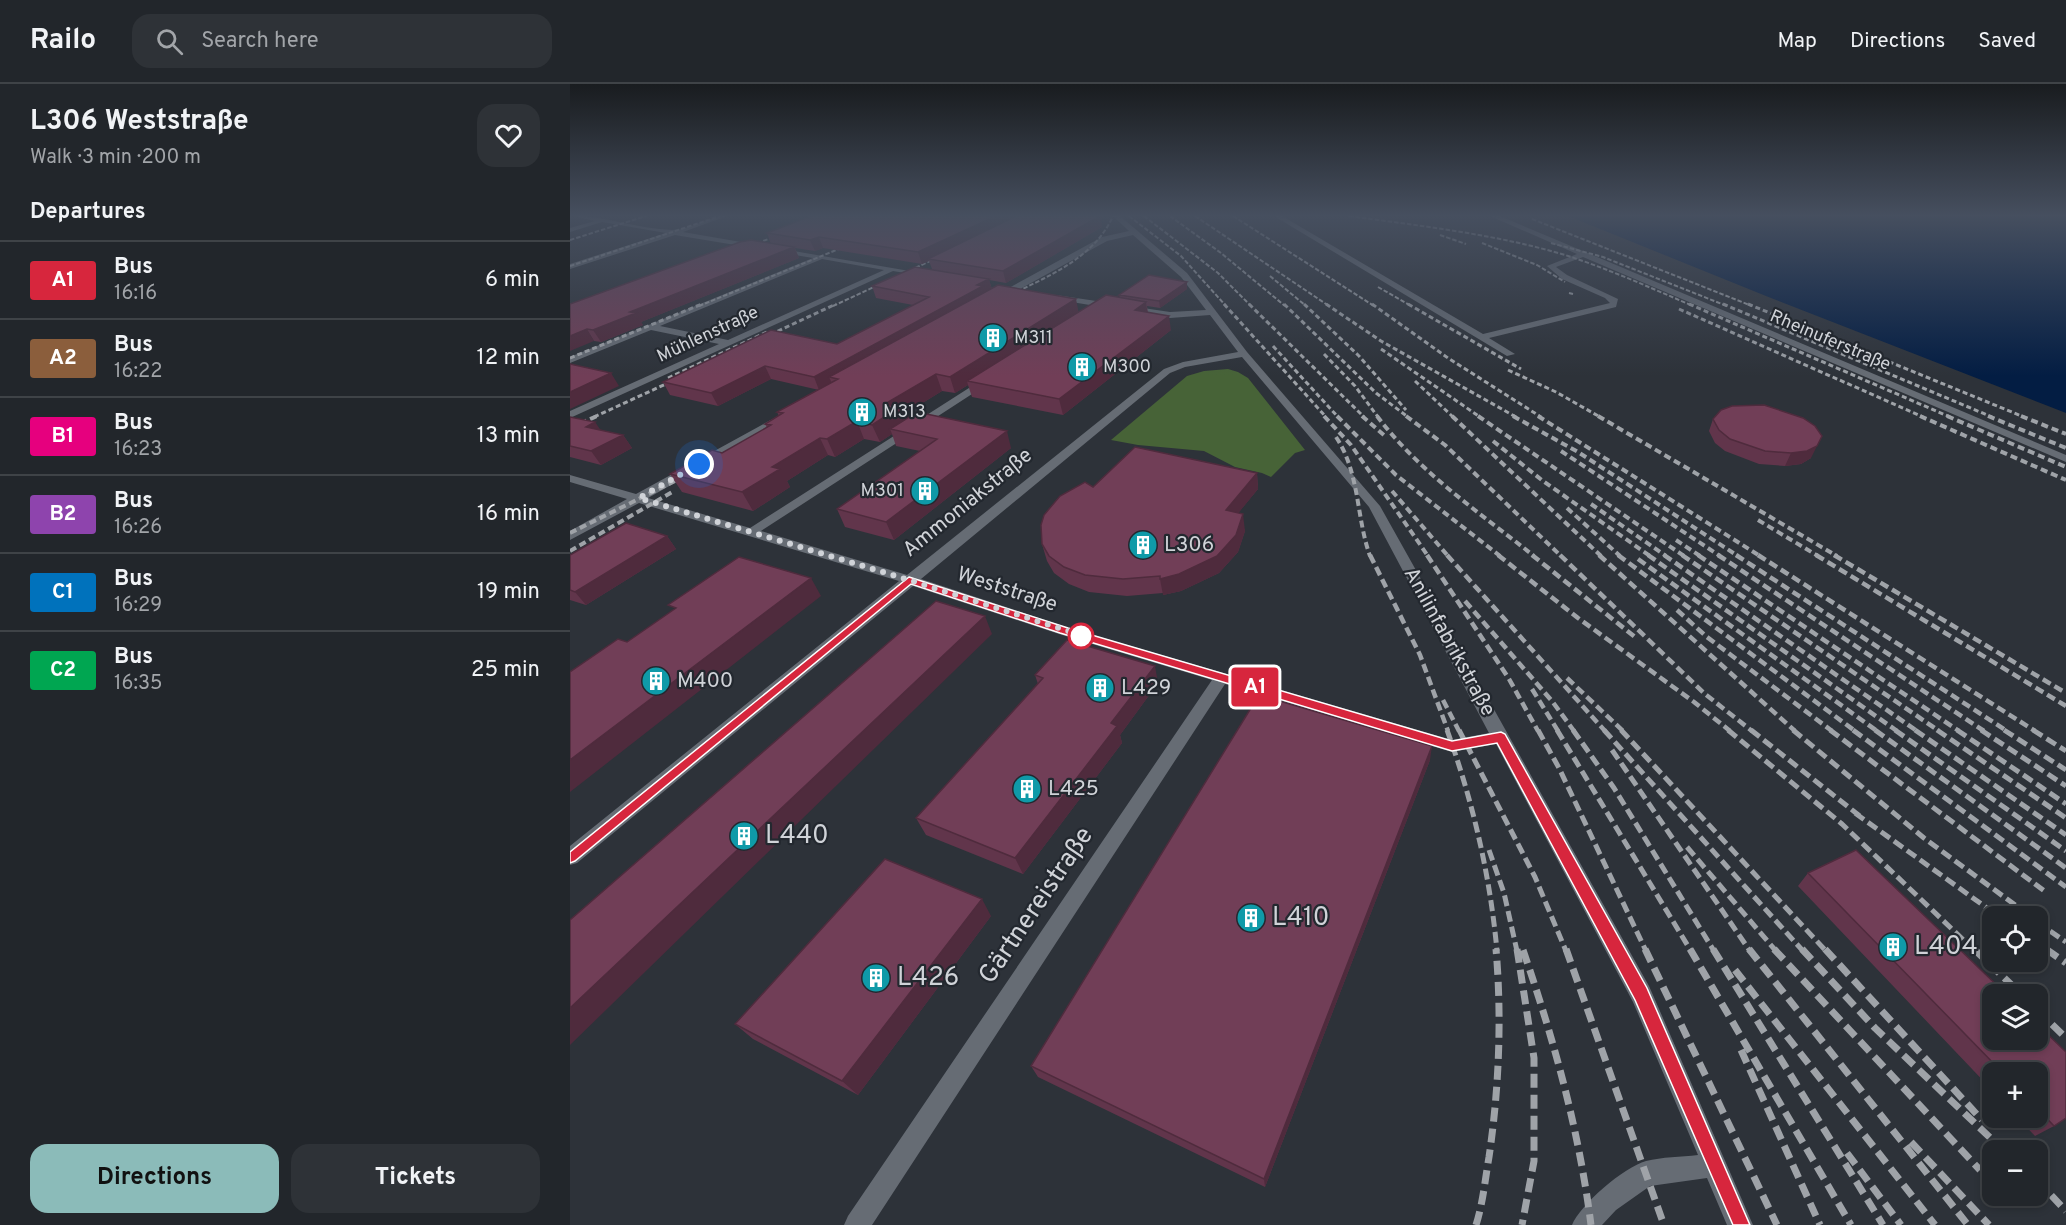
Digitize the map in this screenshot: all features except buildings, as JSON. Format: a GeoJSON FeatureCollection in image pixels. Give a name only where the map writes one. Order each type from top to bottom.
{"type":"FeatureCollection","features":[{"type":"Feature","properties":{"kind":"street"},"geometry":{"type":"LineString","coordinates":[[570,360],[791,269]]}},
{"type":"Feature","properties":{"kind":"street","name":"Mühlenstraße"},"geometry":{"type":"LineString","coordinates":[[570,415],[891,269]]}},
{"type":"Feature","properties":{"kind":"street"},"geometry":{"type":"LineString","coordinates":[[893,269],[937,276]]}},
{"type":"Feature","properties":{"kind":"street"},"geometry":{"type":"LineString","coordinates":[[915,273],[922,269]]}},
{"type":"Feature","properties":{"kind":"street"},"geometry":{"type":"LineString","coordinates":[[984,305],[1007,288],[1045,269]]}},
{"type":"Feature","properties":{"kind":"street","name":"Anilinfabrikstraße"},"geometry":{"type":"LineString","coordinates":[[1177,269],[1214,312],[1244,354],[1374,506],[1641,994],[1740,1225]]}},
{"type":"Feature","properties":{"kind":"street"},"geometry":{"type":"LineString","coordinates":[[1367,269],[1510,354]]}},
{"type":"Feature","properties":{"kind":"street"},"geometry":{"type":"LineString","coordinates":[[1482,337],[1613,305],[1615,301],[1607,295],[1556,269]]}},
{"type":"Feature","properties":{"kind":"street","name":"Rheinuferstraße"},"geometry":{"type":"LineString","coordinates":[[1615,269],[2066,459]]}},
{"type":"Feature","properties":{"kind":"street"},"geometry":{"type":"LineString","coordinates":[[1007,288],[1031,292]]}},
{"type":"Feature","properties":{"kind":"street"},"geometry":{"type":"LineString","coordinates":[[1043,294],[1170,315],[1214,312]]}},
{"type":"Feature","properties":{"kind":"street"},"geometry":{"type":"LineString","coordinates":[[1087,316],[1103,305]]}},
{"type":"Feature","properties":{"kind":"street"},"geometry":{"type":"LineString","coordinates":[[650,327],[728,343]]}},
{"type":"Feature","properties":{"kind":"street","name":"Ammoniakstraße"},"geometry":{"type":"LineString","coordinates":[[570,857],[1167,371],[1183,365],[1244,354]]}},
{"type":"Feature","properties":{"kind":"street"},"geometry":{"type":"LineString","coordinates":[[752,532],[999,373]]}},
{"type":"Feature","properties":{"kind":"street"},"geometry":{"type":"LineString","coordinates":[[570,536],[790,413]]}},
{"type":"Feature","properties":{"kind":"street","name":"Weststraße"},"geometry":{"type":"LineString","coordinates":[[570,478],[909,580],[1064,631],[1452,746],[1501,737]]}},
{"type":"Feature","properties":{"kind":"street","name":"Gärtnereistraße"},"geometry":{"type":"LineString","coordinates":[[857,1225],[1222,677]]}},
{"type":"Feature","properties":{"kind":"street"},"geometry":{"type":"LineString","coordinates":[[1585,1225],[1607,1201],[1645,1174],[1714,1165]]}},
{"type":"Feature","properties":{"kind":"green space"},"geometry":{"type":"Polygon","coordinates":[[[1228,369],[1248,378],[1305,450],[1295,453],[1271,477],[1235,467],[1204,451],[1111,440],[1187,376],[1204,371],[1228,369]]]}},
{"type":"Feature","properties":{"kind":"water"},"geometry":{"type":"Polygon","coordinates":[[[1700,269],[2066,269],[2066,413],[1700,269]]]}},
{"type":"Feature","properties":{"kind":"railway"},"geometry":{"type":"LineString","coordinates":[[699,306],[789,269]]}},
{"type":"Feature","properties":{"kind":"railway"},"geometry":{"type":"LineString","coordinates":[[833,306],[912,269]]}},
{"type":"Feature","properties":{"kind":"railway"},"geometry":{"type":"LineString","coordinates":[[1006,297],[1060,269]]}},
{"type":"Feature","properties":{"kind":"railway"},"geometry":{"type":"LineString","coordinates":[[1193,269],[1226,306]]}},
{"type":"Feature","properties":{"kind":"railway"},"geometry":{"type":"LineString","coordinates":[[1213,269],[1249,304]]}},
{"type":"Feature","properties":{"kind":"railway"},"geometry":{"type":"LineString","coordinates":[[1241,269],[1285,306]]}},
{"type":"Feature","properties":{"kind":"railway"},"geometry":{"type":"LineString","coordinates":[[1274,269],[1329,306]]}},
{"type":"Feature","properties":{"kind":"railway"},"geometry":{"type":"LineString","coordinates":[[1316,269],[1374,306]]}},
{"type":"Feature","properties":{"kind":"railway"},"geometry":{"type":"LineString","coordinates":[[1544,269],[1565,282]]}},
{"type":"Feature","properties":{"kind":"railway"},"geometry":{"type":"LineString","coordinates":[[1606,269],[1693,306]]}},
{"type":"Feature","properties":{"kind":"railway"},"geometry":{"type":"LineString","coordinates":[[1634,269],[1727,306]]}},
{"type":"Feature","properties":{"kind":"railway"},"geometry":{"type":"LineString","coordinates":[[1659,269],[1752,306]]}},
{"type":"Feature","properties":{"kind":"railway"},"geometry":{"type":"LineString","coordinates":[[1270,276],[1306,306]]}},
{"type":"Feature","properties":{"kind":"railway"},"geometry":{"type":"LineString","coordinates":[[1378,287],[1411,306]]}},
{"type":"Feature","properties":{"kind":"railway"},"geometry":{"type":"LineString","coordinates":[[1569,293],[1573,294]]}},
{"type":"Feature","properties":{"kind":"railway"},"geometry":{"type":"LineString","coordinates":[[570,358],[702,304]]}},
{"type":"Feature","properties":{"kind":"railway"},"geometry":{"type":"LineString","coordinates":[[763,338],[836,304]]}},
{"type":"Feature","properties":{"kind":"railway"},"geometry":{"type":"LineString","coordinates":[[1224,304],[1326,417]]}},
{"type":"Feature","properties":{"kind":"railway"},"geometry":{"type":"LineString","coordinates":[[1249,304],[1364,417]]}},
{"type":"Feature","properties":{"kind":"railway"},"geometry":{"type":"LineString","coordinates":[[1284,304],[1376,393],[1408,417]]}},
{"type":"Feature","properties":{"kind":"railway"},"geometry":{"type":"LineString","coordinates":[[1304,304],[1359,356],[1406,410]]}},
{"type":"Feature","properties":{"kind":"railway"},"geometry":{"type":"LineString","coordinates":[[1326,304],[1381,341],[1516,417]]}},
{"type":"Feature","properties":{"kind":"railway"},"geometry":{"type":"LineString","coordinates":[[1372,304],[1448,358],[1541,417]]}},
{"type":"Feature","properties":{"kind":"railway"},"geometry":{"type":"LineString","coordinates":[[1408,304],[1521,369]]}},
{"type":"Feature","properties":{"kind":"railway"},"geometry":{"type":"LineString","coordinates":[[1689,304],[1950,417]]}},
{"type":"Feature","properties":{"kind":"railway"},"geometry":{"type":"LineString","coordinates":[[1723,304],[1992,417]]}},
{"type":"Feature","properties":{"kind":"railway"},"geometry":{"type":"LineString","coordinates":[[1748,304],[2024,417]]}},
{"type":"Feature","properties":{"kind":"railway"},"geometry":{"type":"LineString","coordinates":[[1679,309],[1923,417]]}},
{"type":"Feature","properties":{"kind":"railway"},"geometry":{"type":"LineString","coordinates":[[668,378],[769,331]]}},
{"type":"Feature","properties":{"kind":"railway"},"geometry":{"type":"LineString","coordinates":[[1273,346],[1338,417]]}},
{"type":"Feature","properties":{"kind":"railway"},"geometry":{"type":"LineString","coordinates":[[1381,349],[1480,417]]}},
{"type":"Feature","properties":{"kind":"railway"},"geometry":{"type":"LineString","coordinates":[[1324,354],[1355,386],[1378,417]]}},
{"type":"Feature","properties":{"kind":"railway"},"geometry":{"type":"LineString","coordinates":[[1508,370],[1556,392],[1600,417]]}},
{"type":"Feature","properties":{"kind":"railway"},"geometry":{"type":"LineString","coordinates":[[594,417],[679,378]]}},
{"type":"Feature","properties":{"kind":"railway"},"geometry":{"type":"LineString","coordinates":[[1415,381],[1453,417]]}},
{"type":"Feature","properties":{"kind":"railway"},"geometry":{"type":"LineString","coordinates":[[570,428],[597,416]]}},
{"type":"Feature","properties":{"kind":"railway"},"geometry":{"type":"LineString","coordinates":[[1324,416],[1351,445],[1428,556]]}},
{"type":"Feature","properties":{"kind":"railway"},"geometry":{"type":"LineString","coordinates":[[1362,416],[1386,437]]}},
{"type":"Feature","properties":{"kind":"railway"},"geometry":{"type":"LineString","coordinates":[[1377,416],[1431,474],[1534,556]]}},
{"type":"Feature","properties":{"kind":"railway"},"geometry":{"type":"LineString","coordinates":[[1406,416],[1445,445],[1561,556]]}},
{"type":"Feature","properties":{"kind":"railway"},"geometry":{"type":"LineString","coordinates":[[1452,416],[1601,556]]}},
{"type":"Feature","properties":{"kind":"railway"},"geometry":{"type":"LineString","coordinates":[[1478,416],[1684,556]]}},
{"type":"Feature","properties":{"kind":"railway"},"geometry":{"type":"LineString","coordinates":[[1513,416],[1578,452],[1738,556]]}},
{"type":"Feature","properties":{"kind":"railway"},"geometry":{"type":"LineString","coordinates":[[1538,416],[1760,556]]}},
{"type":"Feature","properties":{"kind":"railway"},"geometry":{"type":"LineString","coordinates":[[1598,416],[1837,556]]}},
{"type":"Feature","properties":{"kind":"railway"},"geometry":{"type":"LineString","coordinates":[[1920,416],[2066,480]]}},
{"type":"Feature","properties":{"kind":"railway"},"geometry":{"type":"LineString","coordinates":[[1947,416],[2066,467]]}},
{"type":"Feature","properties":{"kind":"railway"},"geometry":{"type":"LineString","coordinates":[[1988,416],[2066,448]]}},
{"type":"Feature","properties":{"kind":"railway"},"geometry":{"type":"LineString","coordinates":[[2021,416],[2066,434]]}},
{"type":"Feature","properties":{"kind":"railway"},"geometry":{"type":"LineString","coordinates":[[1338,417],[1396,475],[1500,556]]}},
{"type":"Feature","properties":{"kind":"railway"},"geometry":{"type":"LineString","coordinates":[[1336,437],[1344,451],[1354,480],[1370,556]]}},
{"type":"Feature","properties":{"kind":"railway"},"geometry":{"type":"LineString","coordinates":[[1493,441],[1543,481],[1650,556]]}},
{"type":"Feature","properties":{"kind":"railway"},"geometry":{"type":"LineString","coordinates":[[1561,451],[1720,556]]}},
{"type":"Feature","properties":{"kind":"railway"},"geometry":{"type":"LineString","coordinates":[[570,533],[689,474]]}},
{"type":"Feature","properties":{"kind":"railway"},"geometry":{"type":"LineString","coordinates":[[570,551],[674,491]]}},
{"type":"Feature","properties":{"kind":"railway"},"geometry":{"type":"LineString","coordinates":[[1392,491],[1448,556]]}},
{"type":"Feature","properties":{"kind":"railway"},"geometry":{"type":"LineString","coordinates":[[1591,504],[1666,556]]}},
{"type":"Feature","properties":{"kind":"railway"},"geometry":{"type":"LineString","coordinates":[[1567,508],[1620,556]]}},
{"type":"Feature","properties":{"kind":"railway"},"geometry":{"type":"LineString","coordinates":[[1758,520],[1818,556]]}},
{"type":"Feature","properties":{"kind":"railway"},"geometry":{"type":"LineString","coordinates":[[1676,540],[1700,556]]}},
{"type":"Feature","properties":{"kind":"railway"},"geometry":{"type":"LineString","coordinates":[[1370,555],[1420,655],[1448,731]]}},
{"type":"Feature","properties":{"kind":"railway"},"geometry":{"type":"LineString","coordinates":[[1427,555],[1509,679],[1538,731]]}},
{"type":"Feature","properties":{"kind":"railway"},"geometry":{"type":"LineString","coordinates":[[1447,555],[1605,731]]}},
{"type":"Feature","properties":{"kind":"railway"},"geometry":{"type":"LineString","coordinates":[[1498,555],[1578,618],[1730,731]]}},
{"type":"Feature","properties":{"kind":"railway"},"geometry":{"type":"LineString","coordinates":[[1532,555],[1635,637]]}},
{"type":"Feature","properties":{"kind":"railway"},"geometry":{"type":"LineString","coordinates":[[1560,555],[1705,694],[1752,731]]}},
{"type":"Feature","properties":{"kind":"railway"},"geometry":{"type":"LineString","coordinates":[[1599,555],[1795,731]]}},
{"type":"Feature","properties":{"kind":"railway"},"geometry":{"type":"LineString","coordinates":[[1618,555],[1855,731]]}},
{"type":"Feature","properties":{"kind":"railway"},"geometry":{"type":"LineString","coordinates":[[1648,555],[1897,731]]}},
{"type":"Feature","properties":{"kind":"railway"},"geometry":{"type":"LineString","coordinates":[[1664,555],[1917,731]]}},
{"type":"Feature","properties":{"kind":"railway"},"geometry":{"type":"LineString","coordinates":[[1682,555],[1939,731]]}},
{"type":"Feature","properties":{"kind":"railway"},"geometry":{"type":"LineString","coordinates":[[1698,555],[1959,731]]}},
{"type":"Feature","properties":{"kind":"railway"},"geometry":{"type":"LineString","coordinates":[[1718,555],[1984,731]]}},
{"type":"Feature","properties":{"kind":"railway"},"geometry":{"type":"LineString","coordinates":[[1736,555],[2007,731]]}},
{"type":"Feature","properties":{"kind":"railway"},"geometry":{"type":"LineString","coordinates":[[1758,555],[2035,731]]}},
{"type":"Feature","properties":{"kind":"railway"},"geometry":{"type":"LineString","coordinates":[[1816,555],[2066,706]]}},
{"type":"Feature","properties":{"kind":"railway"},"geometry":{"type":"LineString","coordinates":[[1834,555],[2066,693]]}},
{"type":"Feature","properties":{"kind":"railway"},"geometry":{"type":"LineString","coordinates":[[1638,559],[1877,731]]}},
{"type":"Feature","properties":{"kind":"railway"},"geometry":{"type":"LineString","coordinates":[[1465,601],[1552,701],[1574,731]]}},
{"type":"Feature","properties":{"kind":"railway"},"geometry":{"type":"LineString","coordinates":[[1677,610],[1707,637],[1832,731]]}},
{"type":"Feature","properties":{"kind":"railway"},"geometry":{"type":"LineString","coordinates":[[1567,678],[1623,731]]}},
{"type":"Feature","properties":{"kind":"railway"},"geometry":{"type":"LineString","coordinates":[[1532,689],[1558,731]]}},
{"type":"Feature","properties":{"kind":"railway"},"geometry":{"type":"LineString","coordinates":[[1443,700],[1459,731]]}},
{"type":"Feature","properties":{"kind":"railway"},"geometry":{"type":"LineString","coordinates":[[1447,730],[1465,784],[1479,839],[1490,895],[1497,951]]}},
{"type":"Feature","properties":{"kind":"railway"},"geometry":{"type":"LineString","coordinates":[[1459,730],[1535,877],[1566,951]]}},
{"type":"Feature","properties":{"kind":"railway"},"geometry":{"type":"LineString","coordinates":[[1538,730],[1559,768],[1646,951]]}},
{"type":"Feature","properties":{"kind":"railway"},"geometry":{"type":"LineString","coordinates":[[1557,730],[1691,951]]}},
{"type":"Feature","properties":{"kind":"railway"},"geometry":{"type":"LineString","coordinates":[[1573,730],[1614,788],[1714,951]]}},
{"type":"Feature","properties":{"kind":"railway"},"geometry":{"type":"LineString","coordinates":[[1604,730],[1803,951]]}},
{"type":"Feature","properties":{"kind":"railway"},"geometry":{"type":"LineString","coordinates":[[1621,730],[1826,951]]}},
{"type":"Feature","properties":{"kind":"railway"},"geometry":{"type":"LineString","coordinates":[[1728,730],[1842,824],[1975,951]]}},
{"type":"Feature","properties":{"kind":"railway"},"geometry":{"type":"LineString","coordinates":[[1751,730],[1861,817]]}},
{"type":"Feature","properties":{"kind":"railway"},"geometry":{"type":"LineString","coordinates":[[1793,730],[1924,838],[2016,906]]}},
{"type":"Feature","properties":{"kind":"railway"},"geometry":{"type":"LineString","coordinates":[[1830,730],[2047,893]]}},
{"type":"Feature","properties":{"kind":"railway"},"geometry":{"type":"LineString","coordinates":[[1853,730],[2066,887]]}},
{"type":"Feature","properties":{"kind":"railway"},"geometry":{"type":"LineString","coordinates":[[1875,730],[2066,868]]}},
{"type":"Feature","properties":{"kind":"railway"},"geometry":{"type":"LineString","coordinates":[[1895,730],[2066,851]]}},
{"type":"Feature","properties":{"kind":"railway"},"geometry":{"type":"LineString","coordinates":[[1915,730],[2066,835]]}},
{"type":"Feature","properties":{"kind":"railway"},"geometry":{"type":"LineString","coordinates":[[1937,730],[2066,818]]}},
{"type":"Feature","properties":{"kind":"railway"},"geometry":{"type":"LineString","coordinates":[[1957,730],[2066,804]]}},
{"type":"Feature","properties":{"kind":"railway"},"geometry":{"type":"LineString","coordinates":[[1981,730],[2066,786]]}},
{"type":"Feature","properties":{"kind":"railway"},"geometry":{"type":"LineString","coordinates":[[2004,730],[2066,770]]}},
{"type":"Feature","properties":{"kind":"railway"},"geometry":{"type":"LineString","coordinates":[[2033,730],[2066,751]]}},
{"type":"Feature","properties":{"kind":"railway"},"geometry":{"type":"LineString","coordinates":[[1612,750],[1750,951]]}},
{"type":"Feature","properties":{"kind":"railway"},"geometry":{"type":"LineString","coordinates":[[1855,813],[1984,906]]}},
{"type":"Feature","properties":{"kind":"railway"},"geometry":{"type":"LineString","coordinates":[[1687,847],[1776,951]]}},
{"type":"Feature","properties":{"kind":"railway"},"geometry":{"type":"LineString","coordinates":[[1489,850],[1504,893],[1517,951]]}},
{"type":"Feature","properties":{"kind":"railway"},"geometry":{"type":"LineString","coordinates":[[2048,930],[2066,942]]}},
{"type":"Feature","properties":{"kind":"railway"},"geometry":{"type":"LineString","coordinates":[[1476,1225],[1489,1157],[1497,1079],[1499,1001],[1496,949]]}},
{"type":"Feature","properties":{"kind":"railway"},"geometry":{"type":"LineString","coordinates":[[1517,949],[1534,1058],[1534,1161],[1522,1225]]}},
{"type":"Feature","properties":{"kind":"railway"},"geometry":{"type":"LineString","coordinates":[[1566,949],[1664,1225]]}},
{"type":"Feature","properties":{"kind":"railway"},"geometry":{"type":"LineString","coordinates":[[1645,949],[1777,1225]]}},
{"type":"Feature","properties":{"kind":"railway"},"geometry":{"type":"LineString","coordinates":[[1690,949],[1851,1225]]}},
{"type":"Feature","properties":{"kind":"railway"},"geometry":{"type":"LineString","coordinates":[[1713,949],[1883,1225]]}},
{"type":"Feature","properties":{"kind":"railway"},"geometry":{"type":"LineString","coordinates":[[1749,949],[1968,1225]]}},
{"type":"Feature","properties":{"kind":"railway"},"geometry":{"type":"LineString","coordinates":[[1774,949],[1980,1170]]}},
{"type":"Feature","properties":{"kind":"railway"},"geometry":{"type":"LineString","coordinates":[[1802,949],[1875,1028],[1993,1140]]}},
{"type":"Feature","properties":{"kind":"railway"},"geometry":{"type":"LineString","coordinates":[[1825,949],[1982,1120]]}},
{"type":"Feature","properties":{"kind":"railway"},"geometry":{"type":"LineString","coordinates":[[1974,949],[2011,984]]}},
{"type":"Feature","properties":{"kind":"railway"},"geometry":{"type":"LineString","coordinates":[[1523,950],[1564,1086],[1580,1155],[1591,1225]]}},
{"type":"Feature","properties":{"kind":"railway"},"geometry":{"type":"LineString","coordinates":[[2048,950],[2066,963]]}},
{"type":"Feature","properties":{"kind":"railway"},"geometry":{"type":"LineString","coordinates":[[1735,970],[1935,1225]]}},
{"type":"Feature","properties":{"kind":"railway"},"geometry":{"type":"LineString","coordinates":[[2048,1021],[2066,1038]]}},
{"type":"Feature","properties":{"kind":"railway"},"geometry":{"type":"LineString","coordinates":[[1741,1050],[1820,1225]]}},
{"type":"Feature","properties":{"kind":"railway"},"geometry":{"type":"LineString","coordinates":[[1911,1142],[1989,1225]]}},
{"type":"Feature","properties":{"kind":"railway"},"geometry":{"type":"LineString","coordinates":[[1847,1153],[1901,1225]]}},
{"type":"Feature","properties":{"kind":"railway"},"geometry":{"type":"LineString","coordinates":[[2048,1192],[2066,1211]]}},
{"type":"Feature","properties":{"kind":"bus line","name":"A1"},"geometry":{"type":"LineString","coordinates":[[570,857],[909,580],[1064,631],[1452,746],[1501,737],[1641,994],[1740,1225]]}},
{"type":"Feature","properties":{"kind":"place","name":"M311"},"geometry":{"type":"Point","coordinates":[993,338]}},
{"type":"Feature","properties":{"kind":"place","name":"M300"},"geometry":{"type":"Point","coordinates":[1082,367]}},
{"type":"Feature","properties":{"kind":"place","name":"M313"},"geometry":{"type":"Point","coordinates":[862,412]}},
{"type":"Feature","properties":{"kind":"place","name":"M301"},"geometry":{"type":"Point","coordinates":[925,491]}},
{"type":"Feature","properties":{"kind":"place","name":"L306"},"geometry":{"type":"Point","coordinates":[1143,545]}},
{"type":"Feature","properties":{"kind":"place","name":"M400"},"geometry":{"type":"Point","coordinates":[656,681]}},
{"type":"Feature","properties":{"kind":"place","name":"L429"},"geometry":{"type":"Point","coordinates":[1100,688]}},
{"type":"Feature","properties":{"kind":"place","name":"L425"},"geometry":{"type":"Point","coordinates":[1027,789]}},
{"type":"Feature","properties":{"kind":"place","name":"L440"},"geometry":{"type":"Point","coordinates":[744,836]}},
{"type":"Feature","properties":{"kind":"place","name":"L410"},"geometry":{"type":"Point","coordinates":[1251,918]}},
{"type":"Feature","properties":{"kind":"place","name":"L404"},"geometry":{"type":"Point","coordinates":[1893,947]}},
{"type":"Feature","properties":{"kind":"place","name":"L426"},"geometry":{"type":"Point","coordinates":[876,978]}},
{"type":"Feature","properties":{"kind":"route"},"geometry":{"type":"LineString","coordinates":[[699,464],[639,498],[1087,637],[1081,636]]}}]}
